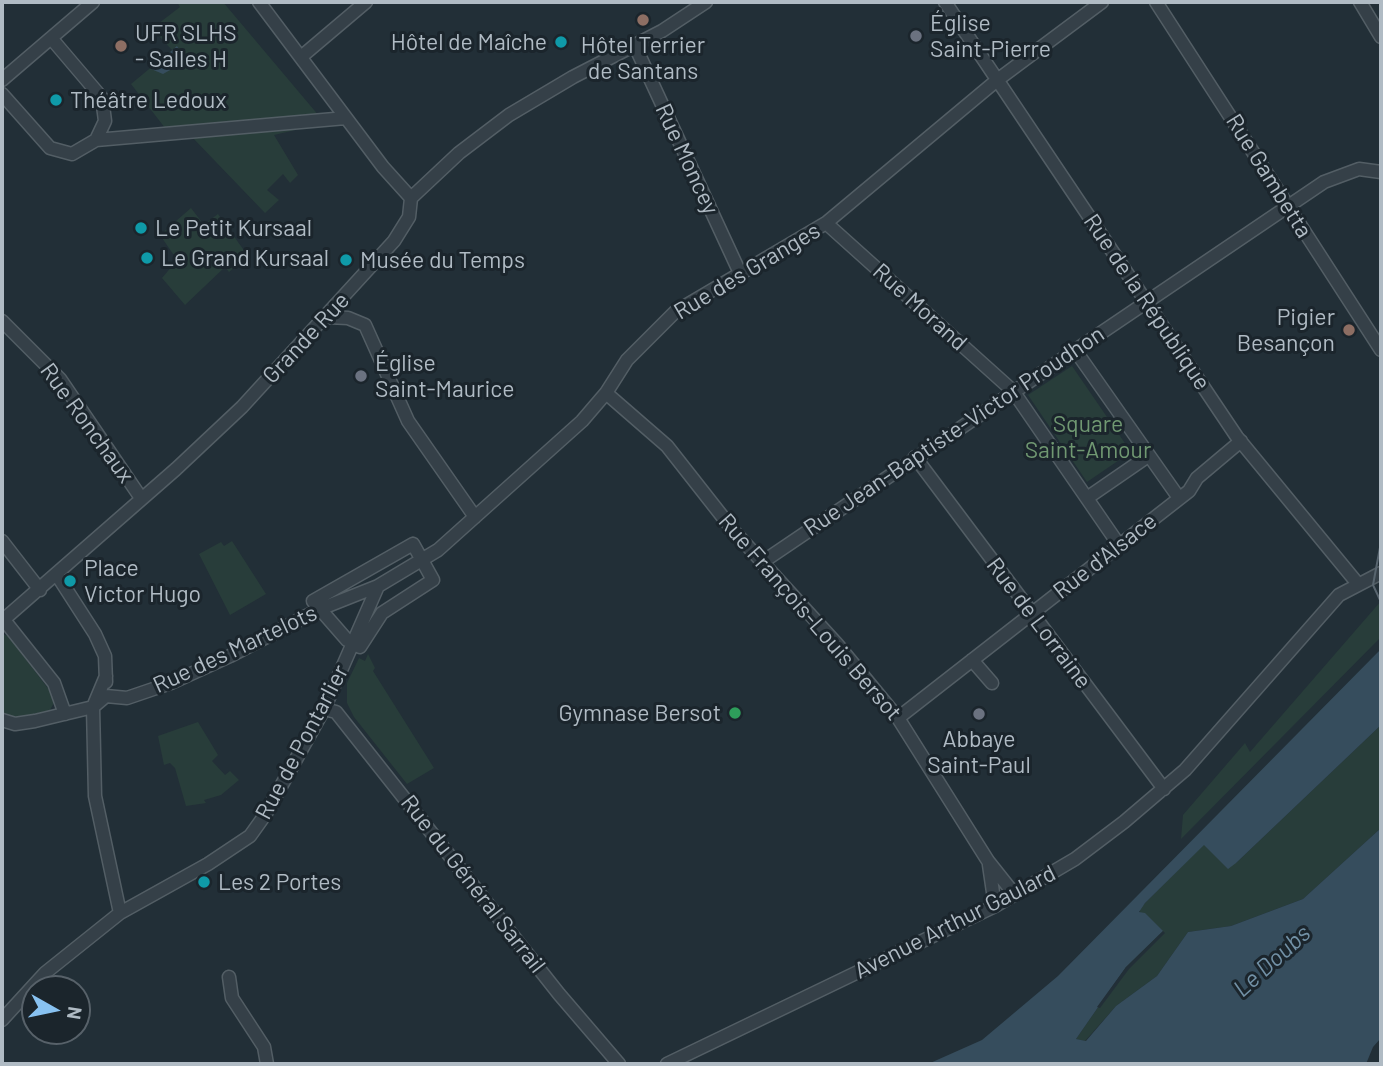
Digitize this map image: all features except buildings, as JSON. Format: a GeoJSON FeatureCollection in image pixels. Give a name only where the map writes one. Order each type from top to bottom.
{"type":"FeatureCollection","features":[{"type":"Feature","properties":{"kind":"street"},"geometry":{"type":"LineString","coordinates":[[2,80],[93,2]]}},
{"type":"Feature","properties":{"kind":"street"},"geometry":{"type":"LineString","coordinates":[[259,2],[397,185],[411,198]]}},
{"type":"Feature","properties":{"kind":"street"},"geometry":{"type":"LineString","coordinates":[[301,58],[366,2]]}},
{"type":"Feature","properties":{"kind":"street","name":"Grande Rue"},"geometry":{"type":"LineString","coordinates":[[3,621],[242,407],[327,317],[405,226],[411,198],[458,153],[509,115],[573,77],[635,46],[706,2]]}},
{"type":"Feature","properties":{"kind":"street","name":"Rue des Granges"},"geometry":{"type":"LineString","coordinates":[[378,586],[421,561],[546,455],[606,393],[627,359],[667,320],[740,273],[826,223],[996,81],[1102,2]]}},
{"type":"Feature","properties":{"kind":"street","name":"Rue Gambetta"},"geometry":{"type":"LineString","coordinates":[[1156,2],[1381,349]]}},
{"type":"Feature","properties":{"kind":"street"},"geometry":{"type":"LineString","coordinates":[[1360,2],[1377,21],[1381,37]]}},
{"type":"Feature","properties":{"kind":"street","name":"Rue de la République"},"geometry":{"type":"LineString","coordinates":[[948,6],[1241,441],[1358,584]]}},
{"type":"Feature","properties":{"kind":"street"},"geometry":{"type":"LineString","coordinates":[[51,38],[102,98],[105,121],[96,140]]}},
{"type":"Feature","properties":{"kind":"street","name":"Rue Moncey"},"geometry":{"type":"LineString","coordinates":[[635,46],[740,273]]}},
{"type":"Feature","properties":{"kind":"street"},"geometry":{"type":"LineString","coordinates":[[2,94],[50,148],[72,154],[96,140],[346,118]]}},
{"type":"Feature","properties":{"kind":"street","name":"Rue Jean-Baptiste-Victor Proudhon"},"geometry":{"type":"LineString","coordinates":[[761,563],[1288,205],[1343,173],[1359,169],[1381,172]]}},
{"type":"Feature","properties":{"kind":"street","name":"Rue Morand"},"geometry":{"type":"LineString","coordinates":[[826,223],[1013,391],[1119,545]]}},
{"type":"Feature","properties":{"kind":"street"},"geometry":{"type":"LineString","coordinates":[[327,317],[348,318],[365,325],[408,421],[475,517]]}},
{"type":"Feature","properties":{"kind":"street","name":"Rue Ronchaux"},"geometry":{"type":"LineString","coordinates":[[2,321],[60,379],[141,498]]}},
{"type":"Feature","properties":{"kind":"street"},"geometry":{"type":"LineString","coordinates":[[1075,349],[1148,456],[1184,494]]}},
{"type":"Feature","properties":{"kind":"street","name":"Rue François-Louis Bersot"},"geometry":{"type":"LineString","coordinates":[[606,393],[667,446],[761,563],[837,644],[898,718],[988,862],[1015,895]]}},
{"type":"Feature","properties":{"kind":"street","name":"Rue d'Alsace"},"geometry":{"type":"LineString","coordinates":[[898,718],[1184,494],[1197,478],[1241,441]]}},
{"type":"Feature","properties":{"kind":"street"},"geometry":{"type":"LineString","coordinates":[[1087,498],[1148,456]]}},
{"type":"Feature","properties":{"kind":"street","name":"Rue de Lorraine"},"geometry":{"type":"LineString","coordinates":[[915,457],[1030,614],[1164,789]]}},
{"type":"Feature","properties":{"kind":"street"},"geometry":{"type":"LineString","coordinates":[[2,541],[40,590]]}},
{"type":"Feature","properties":{"kind":"street"},"geometry":{"type":"LineString","coordinates":[[413,544],[433,580],[382,613],[360,648],[320,609],[313,601],[413,544]]}},
{"type":"Feature","properties":{"kind":"street","name":"Avenue Arthur Gaulard"},"geometry":{"type":"LineString","coordinates":[[667,1064],[995,906],[1100,842],[1164,789],[1203,750],[1336,598],[1381,573]]}},
{"type":"Feature","properties":{"kind":"street"},"geometry":{"type":"LineString","coordinates":[[2,720],[15,724],[65,714],[93,707],[106,696],[105,656],[57,575]]}},
{"type":"Feature","properties":{"kind":"street"},"geometry":{"type":"LineString","coordinates":[[1358,584],[1381,588]]}},
{"type":"Feature","properties":{"kind":"street","name":"Rue des Martelots"},"geometry":{"type":"LineString","coordinates":[[106,696],[127,698],[171,683],[320,609],[378,586]]}},
{"type":"Feature","properties":{"kind":"street","name":"Rue de Pontarlier"},"geometry":{"type":"LineString","coordinates":[[2,1020],[45,973],[120,913],[208,864],[250,836],[265,815],[324,709],[378,586]]}},
{"type":"Feature","properties":{"kind":"street"},"geometry":{"type":"LineString","coordinates":[[349,598],[365,618]]}},
{"type":"Feature","properties":{"kind":"street"},"geometry":{"type":"LineString","coordinates":[[3,621],[54,684],[65,714]]}},
{"type":"Feature","properties":{"kind":"street"},"geometry":{"type":"LineString","coordinates":[[972,660],[992,683]]}},
{"type":"Feature","properties":{"kind":"street"},"geometry":{"type":"LineString","coordinates":[[106,676],[93,707],[95,796],[120,913]]}},
{"type":"Feature","properties":{"kind":"street","name":"Rue du Général Sarrail"},"geometry":{"type":"LineString","coordinates":[[324,709],[336,712],[559,994],[619,1064]]}},
{"type":"Feature","properties":{"kind":"street","name":"Rue François-Louis Bersot"},"geometry":{"type":"LineString","coordinates":[[988,862],[995,906]]}},
{"type":"Feature","properties":{"kind":"street"},"geometry":{"type":"LineString","coordinates":[[229,976],[232,998],[264,1047],[268,1064]]}},
{"type":"Feature","properties":{"kind":"green space"},"geometry":{"type":"Polygon","coordinates":[[[177,2],[223,2],[325,123],[274,135],[298,175],[290,183],[283,174],[267,190],[279,200],[265,213],[191,136],[172,137],[131,84],[172,50],[157,34],[151,39],[146,33],[180,7],[177,2]]]}},
{"type":"Feature","properties":{"kind":"green space"},"geometry":{"type":"Polygon","coordinates":[[[191,208],[201,221],[193,227],[195,231],[218,214],[248,256],[229,272],[225,267],[185,305],[162,278],[173,265],[180,263],[182,257],[173,254],[160,235],[191,208]]]}},
{"type":"Feature","properties":{"kind":"green space","name":"Square Saint-Amour"},"geometry":{"type":"Polygon","coordinates":[[[1072,366],[1131,452],[1087,482],[1028,395],[1072,366]]]}},
{"type":"Feature","properties":{"kind":"green space"},"geometry":{"type":"Polygon","coordinates":[[[232,541],[266,594],[230,615],[199,554],[221,542],[224,546],[232,541]]]}},
{"type":"Feature","properties":{"kind":"green space"},"geometry":{"type":"Polygon","coordinates":[[[1381,601],[1381,637],[1181,839],[1183,815],[1245,743],[1250,752],[1381,601]]]}},
{"type":"Feature","properties":{"kind":"green space"},"geometry":{"type":"Polygon","coordinates":[[[2,634],[8,636],[53,695],[55,701],[50,710],[18,718],[2,713],[2,634]]]}},
{"type":"Feature","properties":{"kind":"green space"},"geometry":{"type":"Polygon","coordinates":[[[368,654],[375,668],[373,671],[434,768],[407,784],[354,717],[347,703],[347,683],[359,658],[365,661],[368,654]]]}},
{"type":"Feature","properties":{"kind":"green space"},"geometry":{"type":"Polygon","coordinates":[[[198,722],[218,755],[212,761],[225,775],[230,771],[239,780],[221,795],[204,800],[206,803],[186,806],[175,768],[170,763],[164,765],[158,736],[198,722]]]}},
{"type":"Feature","properties":{"kind":"green space"},"geometry":{"type":"Polygon","coordinates":[[[1381,725],[1381,828],[1303,899],[1231,926],[1188,932],[1157,976],[1116,1006],[1085,1041],[1076,1039],[1126,967],[1145,913],[1141,914],[1139,909],[1204,844],[1236,863],[1381,725]]]}},
{"type":"Feature","properties":{"kind":"water"},"geometry":{"type":"Polygon","coordinates":[[[177,46],[183,56],[179,65],[163,74],[151,69],[177,46]]]}},
{"type":"Feature","properties":{"kind":"water","name":"Le Doubs"},"geometry":{"type":"Polygon","coordinates":[[[1381,649],[1381,725],[1236,863],[1228,869],[1204,845],[1145,903],[1139,912],[1145,913],[1163,931],[1126,967],[1076,1039],[1086,1041],[1116,1006],[1157,976],[1188,932],[1231,926],[1303,899],[1381,828],[1381,1038],[1373,1047],[1366,1064],[928,1064],[982,1040],[1058,976],[1381,649]]]}},
{"type":"Feature","properties":{"kind":"pier"},"geometry":{"type":"Polygon","coordinates":[[[1163,931],[1165,933],[1129,969],[1100,1008],[1097,1007],[1126,967],[1163,931]]]}},
{"type":"Feature","properties":{"kind":"tram line"},"geometry":{"type":"LineString","coordinates":[[1381,542],[1373,585],[1381,602]]}},
{"type":"Feature","properties":{"kind":"place","name":"Hôtel Terrier de Santans"},"geometry":{"type":"Point","coordinates":[643,20]}},
{"type":"Feature","properties":{"kind":"place","name":"Église Saint-Pierre"},"geometry":{"type":"Point","coordinates":[916,36]}},
{"type":"Feature","properties":{"kind":"place","name":"Hôtel de Maîche"},"geometry":{"type":"Point","coordinates":[561,42]}},
{"type":"Feature","properties":{"kind":"place","name":"UFR SLHS - Salles H"},"geometry":{"type":"Point","coordinates":[121,46]}},
{"type":"Feature","properties":{"kind":"place","name":"Théâtre Ledoux"},"geometry":{"type":"Point","coordinates":[56,100]}},
{"type":"Feature","properties":{"kind":"place","name":"Le Petit Kursaal"},"geometry":{"type":"Point","coordinates":[141,228]}},
{"type":"Feature","properties":{"kind":"place","name":"Le Grand Kursaal"},"geometry":{"type":"Point","coordinates":[147,258]}},
{"type":"Feature","properties":{"kind":"place","name":"Musée du Temps"},"geometry":{"type":"Point","coordinates":[346,260]}},
{"type":"Feature","properties":{"kind":"place","name":"Pigier Besançon"},"geometry":{"type":"Point","coordinates":[1349,330]}},
{"type":"Feature","properties":{"kind":"place","name":"Église Saint-Maurice"},"geometry":{"type":"Point","coordinates":[361,376]}},
{"type":"Feature","properties":{"kind":"place","name":"Place Victor Hugo"},"geometry":{"type":"Point","coordinates":[70,581]}},
{"type":"Feature","properties":{"kind":"place","name":"Gymnase Bersot"},"geometry":{"type":"Point","coordinates":[735,713]}},
{"type":"Feature","properties":{"kind":"place","name":"Abbaye Saint-Paul"},"geometry":{"type":"Point","coordinates":[979,714]}},
{"type":"Feature","properties":{"kind":"place","name":"Les 2 Portes"},"geometry":{"type":"Point","coordinates":[204,882]}}]}
